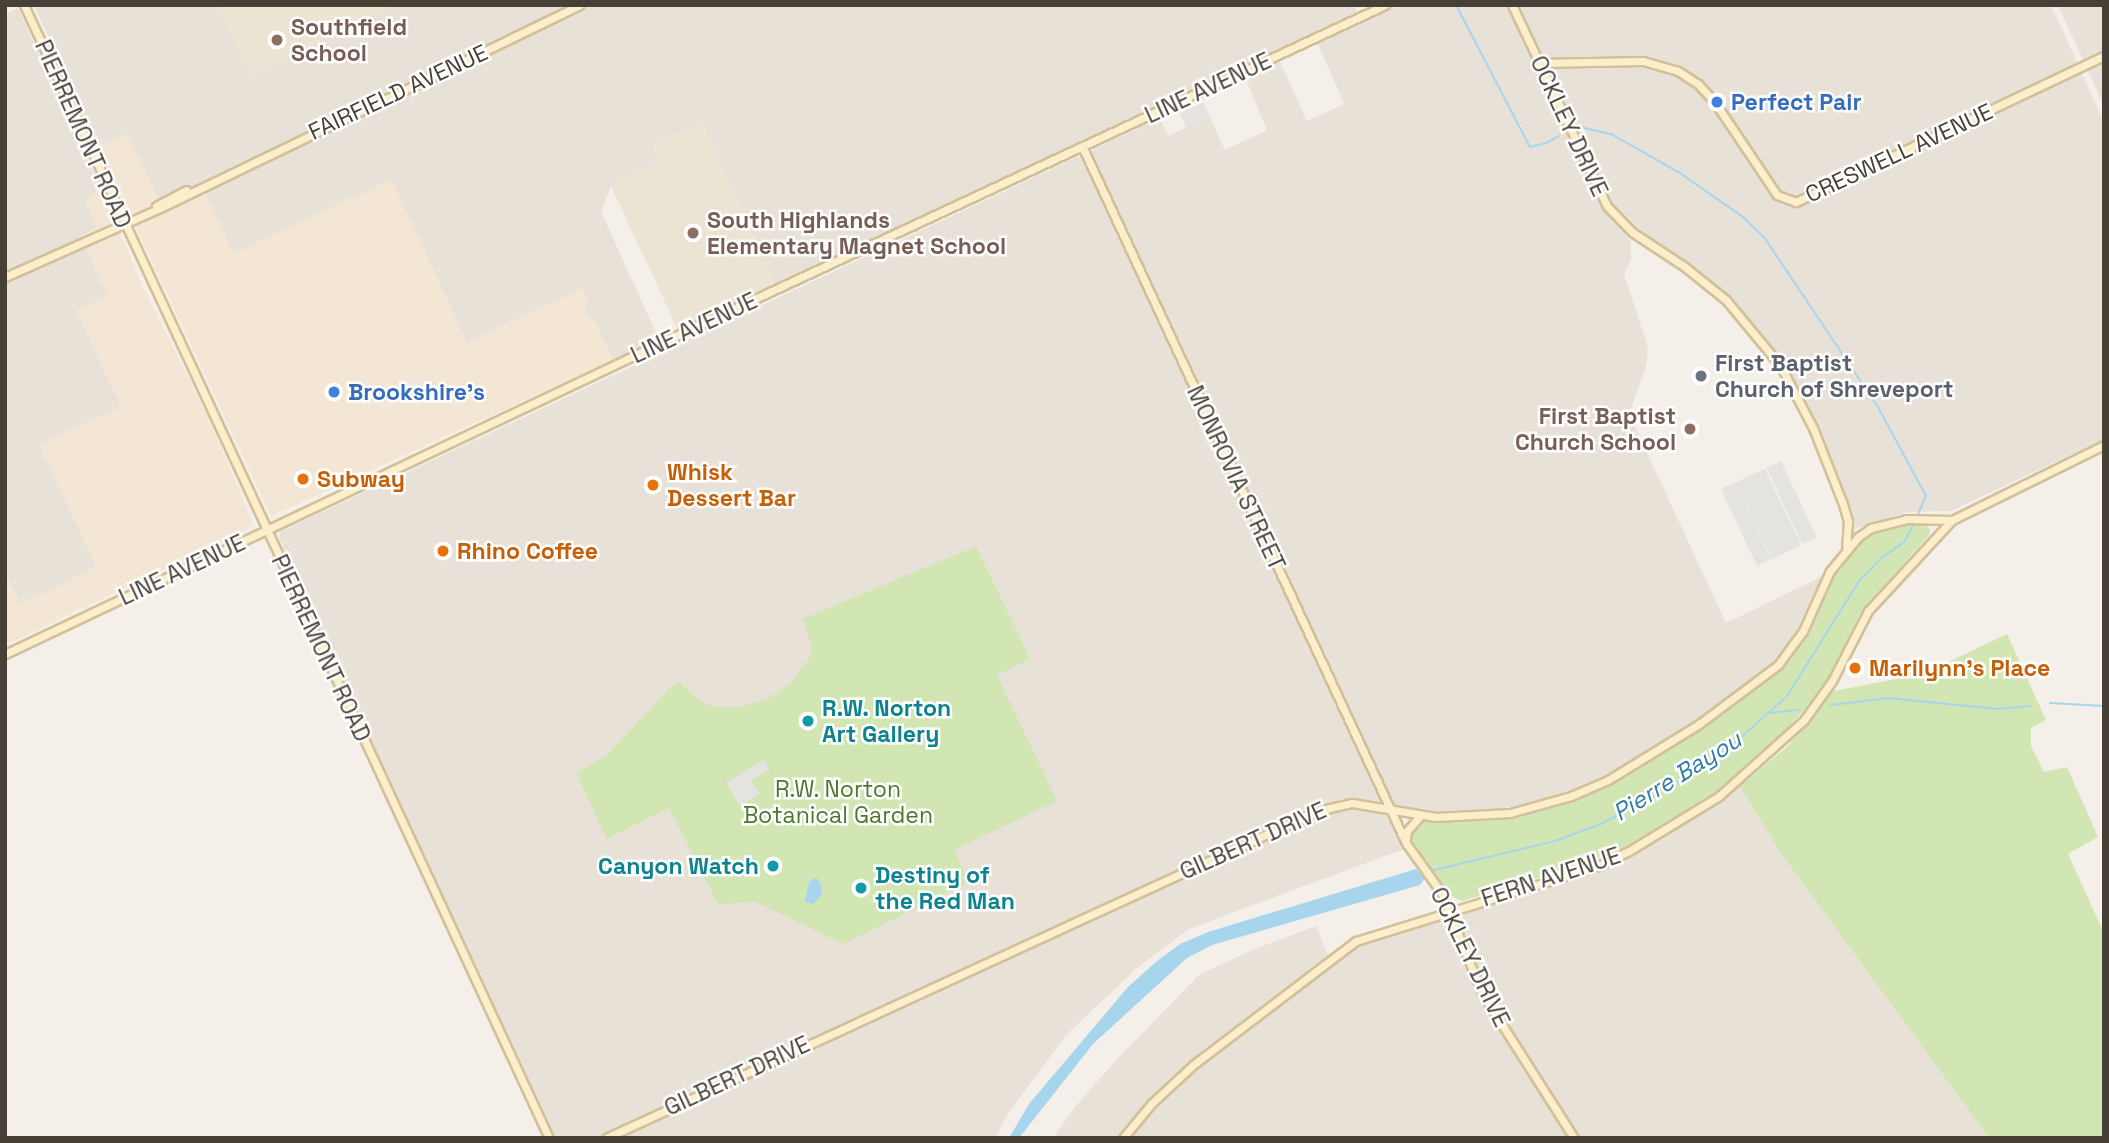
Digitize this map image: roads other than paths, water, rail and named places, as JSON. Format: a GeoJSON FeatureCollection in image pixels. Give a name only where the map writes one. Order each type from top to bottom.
{"type":"FeatureCollection","features":[{"type":"Feature","properties":{"kind":"street","name":"PIERREMONT ROAD"},"geometry":{"type":"LineString","coordinates":[[24,5],[549,1138]]}},
{"type":"Feature","properties":{"kind":"street","name":"FAIRFIELD AVENUE"},"geometry":{"type":"LineString","coordinates":[[5,277],[153,208],[165,199],[215,180],[580,5]]}},
{"type":"Feature","properties":{"kind":"street","name":"LINE AVENUE"},"geometry":{"type":"LineString","coordinates":[[5,654],[1384,5]]}},
{"type":"Feature","properties":{"kind":"street","name":"OCKLEY DRIVE"},"geometry":{"type":"LineString","coordinates":[[1513,5],[1607,206],[1632,232],[1685,267],[1726,300],[1780,365],[1813,428],[1843,504],[1848,521],[1846,548]]}},
{"type":"Feature","properties":{"kind":"street","name":"CRESWELL AVENUE"},"geometry":{"type":"LineString","coordinates":[[1539,64],[1643,61],[1678,71],[1698,84],[1714,101],[1777,195],[1796,202],[2104,56]]}},
{"type":"Feature","properties":{"kind":"street","name":"MONROVIA STREET"},"geometry":{"type":"LineString","coordinates":[[1082,146],[1391,810]]}},
{"type":"Feature","properties":{"kind":"street"},"geometry":{"type":"LineString","coordinates":[[1846,548],[1871,528],[1913,519],[1952,520],[2104,445]]}},
{"type":"Feature","properties":{"kind":"street","name":"FERN AVENUE"},"geometry":{"type":"LineString","coordinates":[[1123,1138],[1152,1103],[1193,1065],[1356,941],[1614,859],[1719,796],[1804,720],[1832,681],[1868,611],[1952,520]]}},
{"type":"Feature","properties":{"kind":"street","name":"GILBERT DRIVE"},"geometry":{"type":"LineString","coordinates":[[606,1138],[1317,811],[1352,803],[1421,815],[1460,817],[1510,813],[1571,796],[1626,771],[1729,704],[1777,665],[1799,639],[1823,582],[1846,548]]}},
{"type":"Feature","properties":{"kind":"street","name":"OCKLEY DRIVE"},"geometry":{"type":"LineString","coordinates":[[1391,810],[1408,847],[1438,887],[1482,993],[1574,1138]]}},
{"type":"Feature","properties":{"kind":"street"},"geometry":{"type":"LineString","coordinates":[[1408,847],[1407,831],[1421,815]]}},
{"type":"Feature","properties":{"kind":"water"},"geometry":{"type":"Polygon","coordinates":[[[1416,869],[1425,878],[1420,885],[1212,945],[1187,958],[1093,1044],[1019,1138],[1009,1138],[1029,1104],[1128,987],[1180,944],[1208,932],[1416,869]]]}},
{"type":"Feature","properties":{"kind":"water"},"geometry":{"type":"Polygon","coordinates":[[[816,877],[822,886],[821,896],[813,904],[805,902],[809,882],[816,877]]]}},
{"type":"Feature","properties":{"kind":"waterway","name":"Pierre Bayou"},"geometry":{"type":"LineString","coordinates":[[1456,5],[1530,147],[1559,136]]}},
{"type":"Feature","properties":{"kind":"waterway","name":"Pierre Bayou"},"geometry":{"type":"LineString","coordinates":[[1580,127],[1611,134],[1680,173],[1743,217],[1764,237],[1879,409],[1926,496],[1917,516]]}},
{"type":"Feature","properties":{"kind":"waterway","name":"Pierre Bayou"},"geometry":{"type":"LineString","coordinates":[[1430,871],[1555,841],[1601,824],[1665,790],[1729,748],[1787,696],[1859,581],[1881,558],[1905,541],[1915,521]]}},
{"type":"Feature","properties":{"kind":"waterway"},"geometry":{"type":"LineString","coordinates":[[1831,705],[1889,698],[1996,709],[2030,706]]}},
{"type":"Feature","properties":{"kind":"waterway"},"geometry":{"type":"LineString","coordinates":[[2050,703],[2104,706]]}},
{"type":"Feature","properties":{"kind":"waterway"},"geometry":{"type":"LineString","coordinates":[[1768,713],[1798,710]]}},
{"type":"Feature","properties":{"kind":"place","name":"Southfield School"},"geometry":{"type":"Point","coordinates":[277,40]}},
{"type":"Feature","properties":{"kind":"place","name":"Perfect Pair"},"geometry":{"type":"Point","coordinates":[1717,102]}},
{"type":"Feature","properties":{"kind":"place","name":"South Highlands Elementary Magnet School"},"geometry":{"type":"Point","coordinates":[693,233]}},
{"type":"Feature","properties":{"kind":"place","name":"First Baptist Church of Shreveport"},"geometry":{"type":"Point","coordinates":[1701,376]}},
{"type":"Feature","properties":{"kind":"place","name":"Brookshire's"},"geometry":{"type":"Point","coordinates":[334,392]}},
{"type":"Feature","properties":{"kind":"place","name":"First Baptist Church School"},"geometry":{"type":"Point","coordinates":[1690,429]}},
{"type":"Feature","properties":{"kind":"place","name":"Subway"},"geometry":{"type":"Point","coordinates":[303,479]}},
{"type":"Feature","properties":{"kind":"place","name":"Whisk Dessert Bar"},"geometry":{"type":"Point","coordinates":[653,485]}},
{"type":"Feature","properties":{"kind":"place","name":"Rhino Coffee"},"geometry":{"type":"Point","coordinates":[443,551]}},
{"type":"Feature","properties":{"kind":"place","name":"Marilynn's Place"},"geometry":{"type":"Point","coordinates":[1855,668]}},
{"type":"Feature","properties":{"kind":"place","name":"R.W. Norton Art Gallery"},"geometry":{"type":"Point","coordinates":[808,721]}},
{"type":"Feature","properties":{"kind":"place","name":"Canyon Watch"},"geometry":{"type":"Point","coordinates":[773,866]}},
{"type":"Feature","properties":{"kind":"place","name":"Destiny of the Red Man"},"geometry":{"type":"Point","coordinates":[861,888]}},
{"type":"Feature","properties":{"kind":"park label","name":"R.W. Norton Botanical Garden"},"geometry":{"type":"Point","coordinates":[838,802]}}]}
